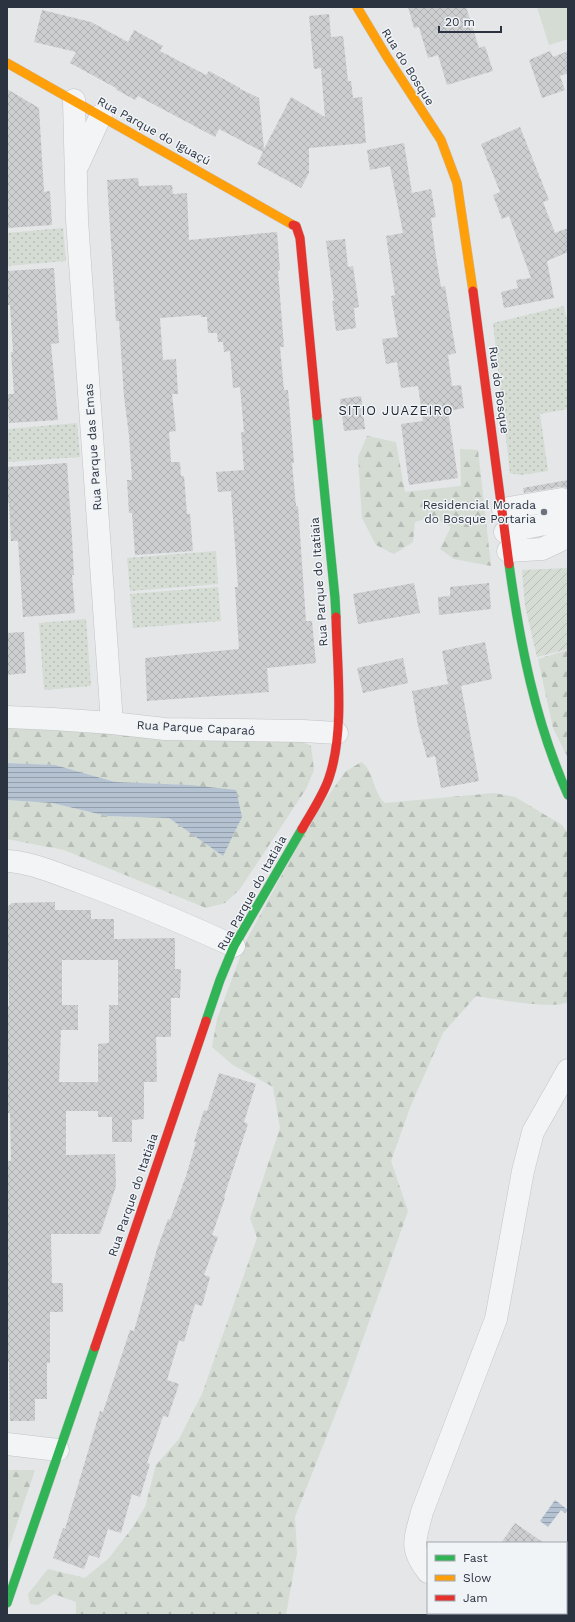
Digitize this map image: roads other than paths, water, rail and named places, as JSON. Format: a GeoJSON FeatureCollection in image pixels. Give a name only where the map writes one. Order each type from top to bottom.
{"type":"FeatureCollection","features":[{"type":"Feature","properties":{"kind":"street","name":"Rua do Bosque"},"geometry":{"type":"LineString","coordinates":[[357,7],[387,57],[441,140],[457,183],[503,509],[517,622],[530,684],[547,744],[568,795]]}},
{"type":"Feature","properties":{"kind":"street","name":"Rua Parque do Iguaçú"},"geometry":{"type":"LineString","coordinates":[[7,63],[288,221]]}},
{"type":"Feature","properties":{"kind":"street","name":"Rua Parque das Emas"},"geometry":{"type":"LineString","coordinates":[[74,100],[77,220],[112,723]]}},
{"type":"Feature","properties":{"kind":"street","name":"Rua Parque das Emas"},"geometry":{"type":"LineString","coordinates":[[76,170],[101,115]]}},
{"type":"Feature","properties":{"kind":"street","name":"Rua Parque do Itatiaia"},"geometry":{"type":"LineString","coordinates":[[7,1603],[58,1450],[215,995],[234,946],[322,794],[329,778],[335,752],[338,700],[335,598],[300,238],[296,226],[288,221]]}},
{"type":"Feature","properties":{"kind":"street"},"geometry":{"type":"LineString","coordinates":[[503,509],[562,499],[568,504]]}},
{"type":"Feature","properties":{"kind":"street"},"geometry":{"type":"LineString","coordinates":[[506,542],[550,523],[568,512]]}},
{"type":"Feature","properties":{"kind":"street"},"geometry":{"type":"LineString","coordinates":[[506,542],[542,549],[561,540],[568,524]]}},
{"type":"Feature","properties":{"kind":"street","name":"Rua Parque Caparaó"},"geometry":{"type":"LineString","coordinates":[[7,717],[112,723],[165,729],[337,733]]}},
{"type":"Feature","properties":{"kind":"street"},"geometry":{"type":"LineString","coordinates":[[7,861],[16,862],[53,873],[135,903],[234,946]]}},
{"type":"Feature","properties":{"kind":"street"},"geometry":{"type":"LineString","coordinates":[[427,1571],[418,1559],[414,1542],[420,1520],[496,1319],[523,1171],[533,1132],[568,1070]]}},
{"type":"Feature","properties":{"kind":"street"},"geometry":{"type":"LineString","coordinates":[[7,1444],[58,1450]]}},
{"type":"Feature","properties":{"kind":"water"},"geometry":{"type":"Polygon","coordinates":[[[7,763],[55,765],[115,782],[190,785],[236,790],[242,817],[223,856],[169,818],[107,816],[52,803],[7,800],[7,763]]]}},
{"type":"Feature","properties":{"kind":"water"},"geometry":{"type":"Polygon","coordinates":[[[555,1500],[568,1510],[565,1513],[561,1510],[548,1527],[540,1521],[555,1500]]]}},
{"type":"Feature","properties":{"kind":"place","name":"Residencial Morada do Bosque Portaria"},"geometry":{"type":"Point","coordinates":[544,512]}},
{"type":"Feature","properties":{"kind":"district","name":"SITIO JUAZEIRO"},"geometry":{"type":"Point","coordinates":[396,410]}}]}
